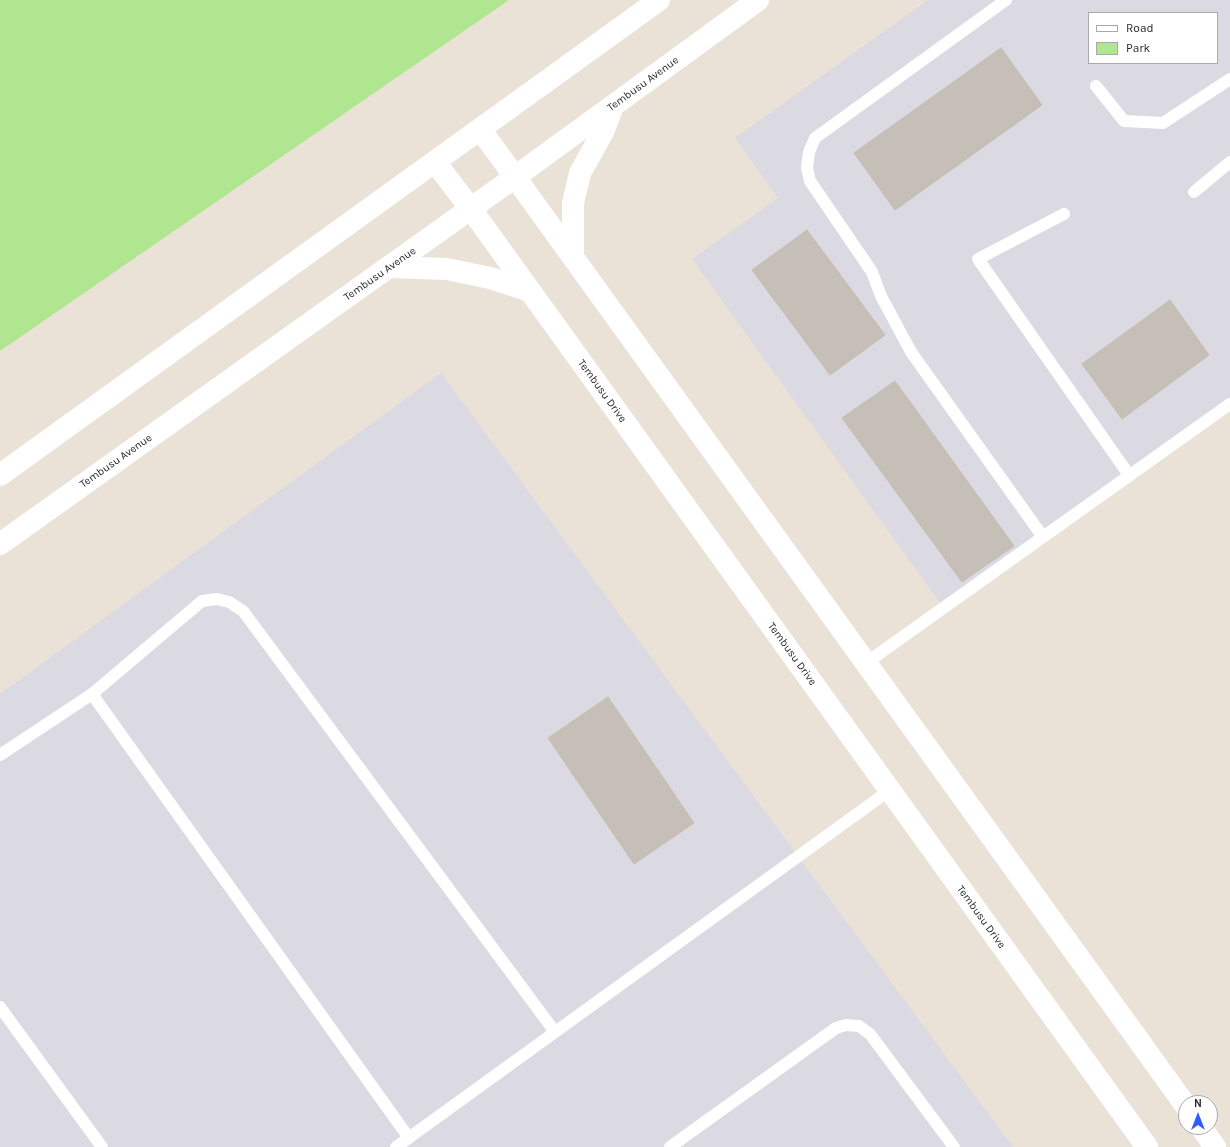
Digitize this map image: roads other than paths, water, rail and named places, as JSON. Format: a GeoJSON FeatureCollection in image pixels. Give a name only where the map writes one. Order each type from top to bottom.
{"type":"FeatureCollection","features":[{"type":"Feature","properties":{"kind":"street"},"geometry":{"type":"LineString","coordinates":[[0,475],[659,0]]}},
{"type":"Feature","properties":{"kind":"street","name":"Tembusu Avenue"},"geometry":{"type":"LineString","coordinates":[[0,544],[516,177],[758,0]]}},
{"type":"Feature","properties":{"kind":"street"},"geometry":{"type":"LineString","coordinates":[[573,256],[573,203],[580,173],[603,132],[612,106]]}},
{"type":"Feature","properties":{"kind":"street"},"geometry":{"type":"LineString","coordinates":[[480,129],[1178,1095]]}},
{"type":"Feature","properties":{"kind":"street","name":"Tembusu Drive"},"geometry":{"type":"LineString","coordinates":[[434,162],[471,209],[1147,1147]]}},
{"type":"Feature","properties":{"kind":"street"},"geometry":{"type":"LineString","coordinates":[[390,267],[448,269],[490,278],[530,291]]}},
{"type":"Feature","properties":{"kind":"street"},"geometry":{"type":"LineString","coordinates":[[1207,1135],[1215,1147]]}},
{"type":"Feature","properties":{"kind":"lane"},"geometry":{"type":"LineString","coordinates":[[1006,0],[815,138],[809,152],[807,168],[810,180],[872,272],[881,296],[911,352],[1043,537]]}},
{"type":"Feature","properties":{"kind":"lane"},"geometry":{"type":"LineString","coordinates":[[1096,86],[1124,121],[1163,123],[1230,79]]}},
{"type":"Feature","properties":{"kind":"lane"},"geometry":{"type":"LineString","coordinates":[[1194,192],[1230,162]]}},
{"type":"Feature","properties":{"kind":"lane"},"geometry":{"type":"LineString","coordinates":[[1064,214],[978,259],[1129,475]]}},
{"type":"Feature","properties":{"kind":"lane"},"geometry":{"type":"LineString","coordinates":[[866,663],[1230,404]]}},
{"type":"Feature","properties":{"kind":"lane"},"geometry":{"type":"LineString","coordinates":[[0,755],[92,694],[202,601],[217,599],[229,602],[243,611],[555,1032]]}},
{"type":"Feature","properties":{"kind":"lane"},"geometry":{"type":"LineString","coordinates":[[92,694],[408,1138]]}},
{"type":"Feature","properties":{"kind":"lane"},"geometry":{"type":"LineString","coordinates":[[396,1147],[890,790]]}},
{"type":"Feature","properties":{"kind":"lane"},"geometry":{"type":"LineString","coordinates":[[0,1008],[99,1146]]}},
{"type":"Feature","properties":{"kind":"lane"},"geometry":{"type":"LineString","coordinates":[[670,1147],[683,1143],[836,1028],[846,1025],[859,1026],[870,1034],[954,1147]]}}]}
